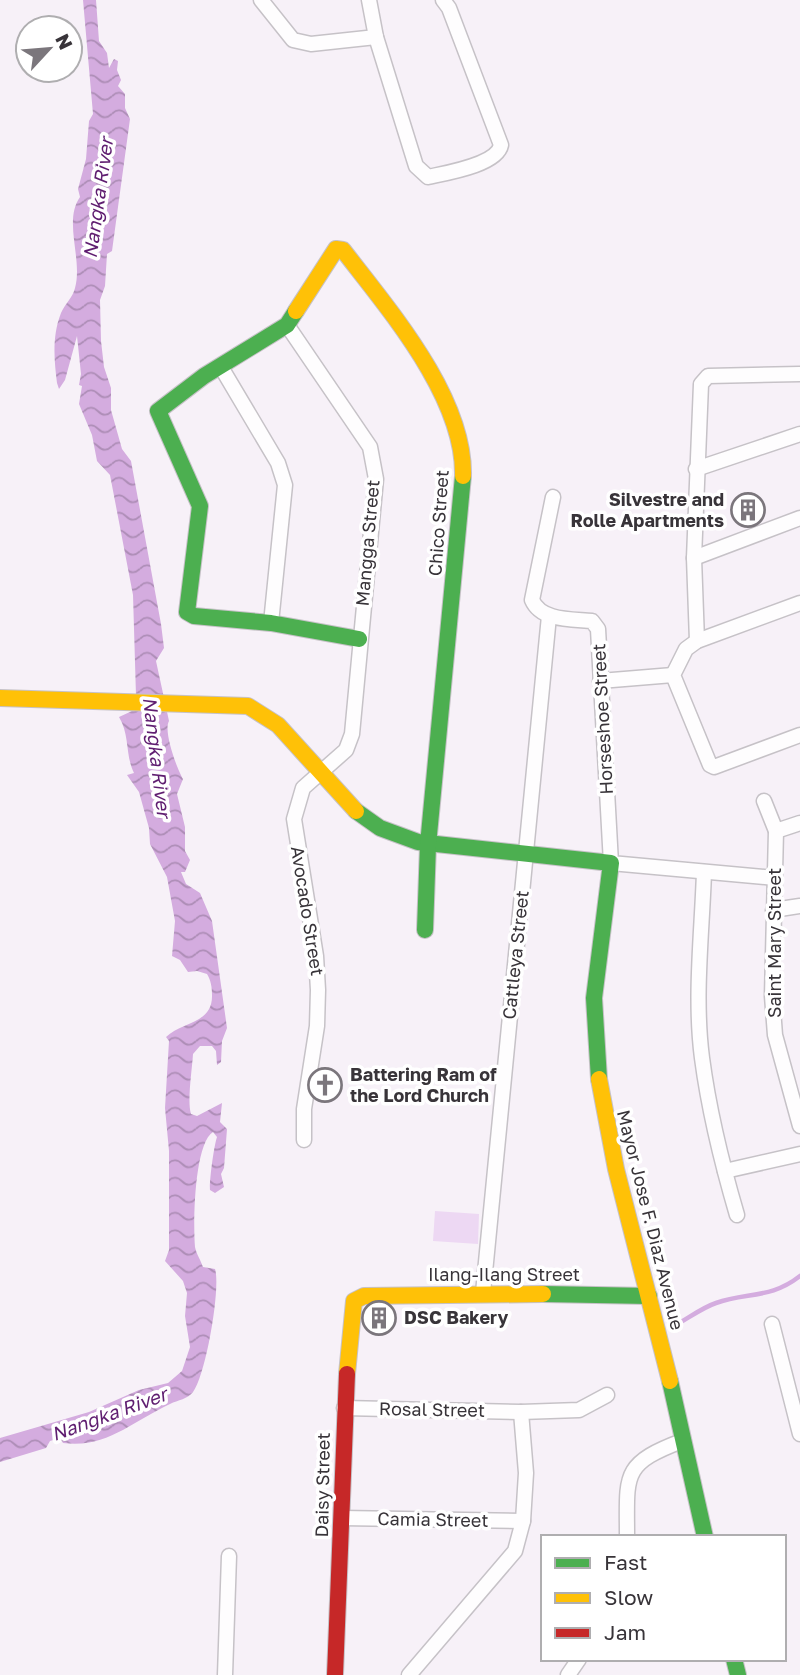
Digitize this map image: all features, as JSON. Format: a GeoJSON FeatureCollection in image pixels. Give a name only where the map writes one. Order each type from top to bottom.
{"type":"FeatureCollection","features":[{"type":"Feature","properties":{"kind":"street"},"geometry":{"type":"LineString","coordinates":[[261,0],[293,40],[311,44],[376,37]]}},
{"type":"Feature","properties":{"kind":"street"},"geometry":{"type":"LineString","coordinates":[[369,0],[376,37],[416,166],[428,177],[477,165],[494,156],[501,145],[449,8],[443,0]]}},
{"type":"Feature","properties":{"kind":"street","name":"Chico Street"},"geometry":{"type":"LineString","coordinates":[[287,325],[330,254],[336,249],[343,250],[414,350],[442,399],[462,444],[463,491],[428,845]]}},
{"type":"Feature","properties":{"kind":"street"},"geometry":{"type":"LineString","coordinates":[[287,325],[158,411],[200,506],[187,612],[194,616],[271,623],[359,639]]}},
{"type":"Feature","properties":{"kind":"street","name":"Mangga Street"},"geometry":{"type":"LineString","coordinates":[[287,325],[370,447],[376,479],[352,734],[346,750],[320,775]]}},
{"type":"Feature","properties":{"kind":"street"},"geometry":{"type":"LineString","coordinates":[[221,367],[278,463],[285,485],[271,623]]}},
{"type":"Feature","properties":{"kind":"street"},"geometry":{"type":"LineString","coordinates":[[697,641],[694,558],[696,468],[704,378],[800,374]]}},
{"type":"Feature","properties":{"kind":"street"},"geometry":{"type":"LineString","coordinates":[[696,468],[800,433]]}},
{"type":"Feature","properties":{"kind":"street"},"geometry":{"type":"LineString","coordinates":[[549,616],[537,608],[532,600],[553,497]]}},
{"type":"Feature","properties":{"kind":"street"},"geometry":{"type":"LineString","coordinates":[[694,558],[800,519]]}},
{"type":"Feature","properties":{"kind":"street"},"geometry":{"type":"LineString","coordinates":[[800,603],[697,641],[686,649],[673,675],[709,765],[714,767],[800,735]]}},
{"type":"Feature","properties":{"kind":"street","name":"Horseshoe Street"},"geometry":{"type":"LineString","coordinates":[[549,616],[596,624],[611,863]]}},
{"type":"Feature","properties":{"kind":"street","name":"Cattleya Street"},"geometry":{"type":"LineString","coordinates":[[483,1293],[549,616]]}},
{"type":"Feature","properties":{"kind":"street"},"geometry":{"type":"LineString","coordinates":[[600,681],[673,675]]}},
{"type":"Feature","properties":{"kind":"street"},"geometry":{"type":"LineString","coordinates":[[6,698],[233,703],[261,711],[362,816],[383,830],[428,845],[775,878]]}},
{"type":"Feature","properties":{"kind":"street","name":"Avocado Street"},"geometry":{"type":"LineString","coordinates":[[303,1140],[304,1109],[317,1026],[318,990],[316,956],[294,819],[303,788],[320,775]]}},
{"type":"Feature","properties":{"kind":"street","name":"Saint Mary Street"},"geometry":{"type":"LineString","coordinates":[[764,801],[776,831],[772,996],[775,1035],[800,1126]]}},
{"type":"Feature","properties":{"kind":"street"},"geometry":{"type":"LineString","coordinates":[[776,831],[800,823]]}},
{"type":"Feature","properties":{"kind":"street"},"geometry":{"type":"LineString","coordinates":[[425,930],[428,845]]}},
{"type":"Feature","properties":{"kind":"street","name":"Mayor Jose F. Diaz Avenue"},"geometry":{"type":"LineString","coordinates":[[611,863],[598,970],[594,1041],[609,1144],[649,1296],[705,1535]]}},
{"type":"Feature","properties":{"kind":"street"},"geometry":{"type":"LineString","coordinates":[[704,872],[699,999],[702,1057],[724,1171],[737,1214]]}},
{"type":"Feature","properties":{"kind":"street"},"geometry":{"type":"LineString","coordinates":[[774,910],[800,906]]}},
{"type":"Feature","properties":{"kind":"street"},"geometry":{"type":"LineString","coordinates":[[724,1171],[800,1154]]}},
{"type":"Feature","properties":{"kind":"street","name":"Ilang-Ilang Street"},"geometry":{"type":"LineString","coordinates":[[358,1298],[483,1293],[649,1296]]}},
{"type":"Feature","properties":{"kind":"street","name":"Daisy Street"},"geometry":{"type":"LineString","coordinates":[[335,1675],[344,1408],[354,1301],[358,1298]]}},
{"type":"Feature","properties":{"kind":"street"},"geometry":{"type":"LineString","coordinates":[[772,1324],[794,1385],[800,1434]]}},
{"type":"Feature","properties":{"kind":"street","name":"Rosal Street"},"geometry":{"type":"LineString","coordinates":[[344,1408],[521,1412],[579,1410],[607,1395]]}},
{"type":"Feature","properties":{"kind":"street"},"geometry":{"type":"LineString","coordinates":[[409,1675],[515,1551],[523,1521],[526,1473],[521,1412]]}},
{"type":"Feature","properties":{"kind":"street"},"geometry":{"type":"LineString","coordinates":[[627,1535],[630,1476],[639,1461],[649,1454],[682,1441]]}},
{"type":"Feature","properties":{"kind":"street","name":"Camia Street"},"geometry":{"type":"LineString","coordinates":[[342,1518],[523,1521]]}},
{"type":"Feature","properties":{"kind":"street"},"geometry":{"type":"LineString","coordinates":[[225,1675],[229,1556]]}},
{"type":"Feature","properties":{"kind":"shaded area"},"geometry":{"type":"Polygon","coordinates":[[[435,1211],[479,1214],[478,1244],[433,1241],[435,1211]]]}},
{"type":"Feature","properties":{"kind":"water","name":"Nangka River"},"geometry":{"type":"Polygon","coordinates":[[[83,0],[96,0],[99,41],[107,53],[109,68],[114,59],[118,61],[117,70],[121,80],[118,86],[125,94],[125,108],[130,119],[112,251],[107,254],[105,286],[100,300],[101,341],[104,367],[111,388],[111,410],[122,449],[131,461],[161,624],[164,648],[156,661],[169,721],[169,741],[183,779],[177,794],[185,827],[185,851],[190,860],[185,872],[181,872],[186,884],[200,893],[212,921],[227,1028],[222,1041],[221,1062],[217,1065],[216,1051],[212,1046],[200,1046],[193,1054],[189,1102],[191,1114],[197,1116],[222,1103],[220,1122],[227,1129],[224,1168],[221,1174],[224,1187],[215,1193],[210,1190],[217,1137],[213,1132],[207,1139],[198,1168],[194,1236],[203,1267],[215,1269],[216,1293],[203,1368],[193,1392],[106,1438],[78,1444],[63,1443],[60,1438],[50,1441],[46,1448],[0,1462],[0,1438],[89,1412],[139,1390],[168,1383],[182,1371],[190,1347],[185,1316],[187,1293],[183,1281],[165,1261],[169,1250],[169,1151],[165,1108],[169,1041],[166,1037],[202,1017],[211,1005],[212,995],[207,974],[188,972],[180,960],[172,956],[175,921],[167,877],[150,844],[149,828],[139,792],[127,775],[134,773],[125,731],[119,717],[132,711],[136,696],[133,595],[110,475],[97,461],[92,435],[79,404],[82,386],[79,385],[81,374],[77,336],[65,380],[59,389],[57,383],[55,339],[61,313],[73,294],[77,277],[73,217],[80,197],[78,189],[86,159],[89,121],[93,114],[83,0]]]}},
{"type":"Feature","properties":{"kind":"waterway"},"geometry":{"type":"LineString","coordinates":[[672,1327],[710,1305],[769,1292],[800,1276]]}},
{"type":"Feature","properties":{"kind":"traffic: fast"},"geometry":{"type":"LineString","coordinates":[[296,311],[287,325],[204,376],[158,411],[200,506],[187,612],[194,616],[271,623],[359,639]]}},
{"type":"Feature","properties":{"kind":"traffic: fast"},"geometry":{"type":"LineString","coordinates":[[425,930],[428,845],[463,476]]}},
{"type":"Feature","properties":{"kind":"traffic: fast"},"geometry":{"type":"LineString","coordinates":[[356,811],[380,828],[418,842],[611,863],[594,998],[599,1079]]}},
{"type":"Feature","properties":{"kind":"traffic: fast"},"geometry":{"type":"LineString","coordinates":[[543,1294],[649,1296]]}},
{"type":"Feature","properties":{"kind":"traffic: fast"},"geometry":{"type":"LineString","coordinates":[[670,1381],[705,1535]]}},
{"type":"Feature","properties":{"kind":"traffic: fast"},"geometry":{"type":"LineString","coordinates":[[734,1661],[738,1675]]}},
{"type":"Feature","properties":{"kind":"traffic: slow"},"geometry":{"type":"LineString","coordinates":[[296,311],[336,249],[343,250],[402,327],[438,386],[452,416],[460,446],[463,476]]}},
{"type":"Feature","properties":{"kind":"traffic: slow"},"geometry":{"type":"LineString","coordinates":[[0,698],[248,706],[278,725],[356,811]]}},
{"type":"Feature","properties":{"kind":"traffic: slow"},"geometry":{"type":"LineString","coordinates":[[599,1079],[616,1169],[670,1381]]}},
{"type":"Feature","properties":{"kind":"traffic: slow"},"geometry":{"type":"LineString","coordinates":[[347,1374],[354,1301],[364,1296],[543,1294]]}},
{"type":"Feature","properties":{"kind":"traffic: jam"},"geometry":{"type":"LineString","coordinates":[[335,1675],[347,1374]]}},
{"type":"Feature","properties":{"kind":"place","name":"Silvestre and Rolle Apartments"},"geometry":{"type":"Point","coordinates":[748,510]}},
{"type":"Feature","properties":{"kind":"place","name":"Battering Ram of the Lord Church"},"geometry":{"type":"Point","coordinates":[325,1085]}},
{"type":"Feature","properties":{"kind":"place","name":"DSC Bakery"},"geometry":{"type":"Point","coordinates":[379,1318]}}]}
